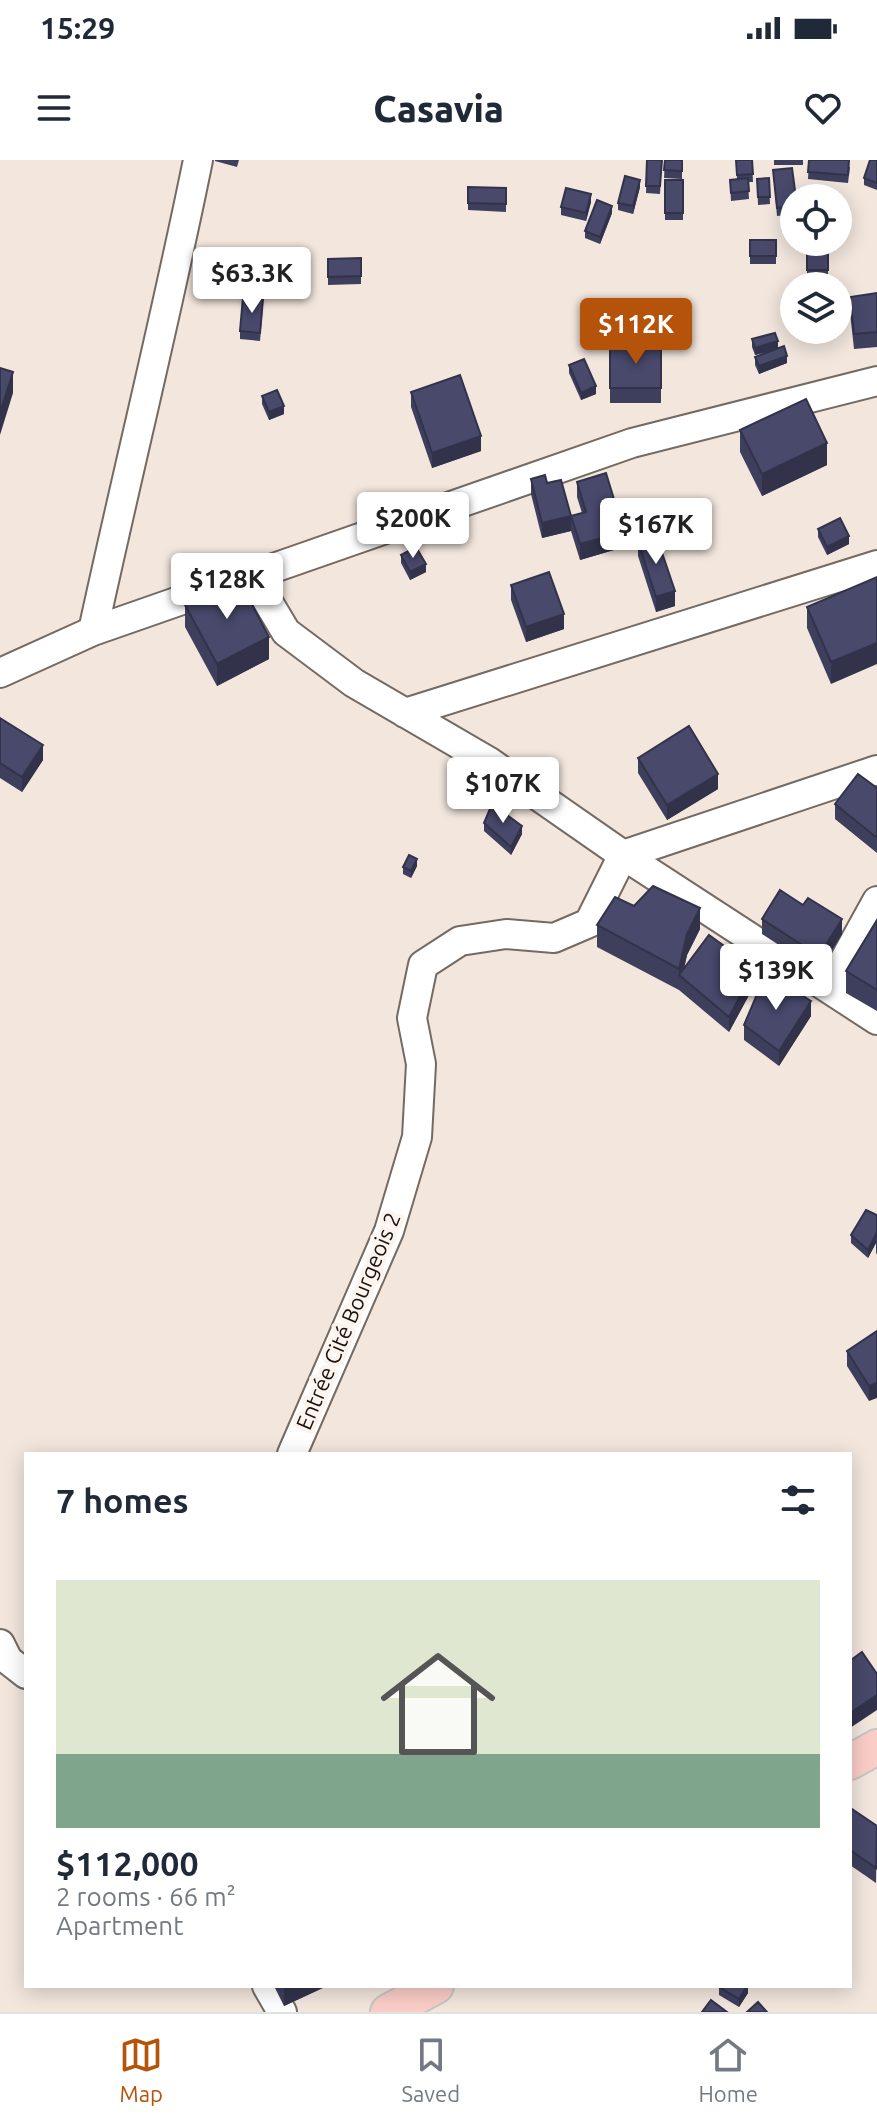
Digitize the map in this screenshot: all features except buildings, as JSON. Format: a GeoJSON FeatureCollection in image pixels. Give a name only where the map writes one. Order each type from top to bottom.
{"type":"FeatureCollection","features":[{"type":"Feature","properties":{"kind":"main road"},"geometry":{"type":"LineString","coordinates":[[852,1761],[877,1747]]}},
{"type":"Feature","properties":{"kind":"main road"},"geometry":{"type":"LineString","coordinates":[[388,2012],[432,1988]]}},
{"type":"Feature","properties":{"kind":"street"},"geometry":{"type":"LineString","coordinates":[[93,631],[198,160]]}},
{"type":"Feature","properties":{"kind":"street"},"geometry":{"type":"LineString","coordinates":[[0,673],[93,631],[632,443],[877,381]]}},
{"type":"Feature","properties":{"kind":"street"},"geometry":{"type":"LineString","coordinates":[[405,713],[877,565]]}},
{"type":"Feature","properties":{"kind":"street"},"geometry":{"type":"LineString","coordinates":[[252,575],[286,632],[354,683],[488,761],[623,855],[877,1020]]}},
{"type":"Feature","properties":{"kind":"street"},"geometry":{"type":"LineString","coordinates":[[623,855],[877,770]]}},
{"type":"Feature","properties":{"kind":"street","name":"Entrée Cité Bourgeois 2"},"geometry":{"type":"LineString","coordinates":[[293,1452],[389,1231],[417,1137],[421,1064],[412,1018],[423,965],[460,941],[506,934],[554,938],[589,923],[623,855]]}},
{"type":"Feature","properties":{"kind":"street"},"geometry":{"type":"LineString","coordinates":[[829,988],[877,901]]}},
{"type":"Feature","properties":{"kind":"street"},"geometry":{"type":"LineString","coordinates":[[0,1644],[8,1660],[24,1672]]}},
{"type":"Feature","properties":{"kind":"street"},"geometry":{"type":"LineString","coordinates":[[268,1988],[282,2012]]}}]}
